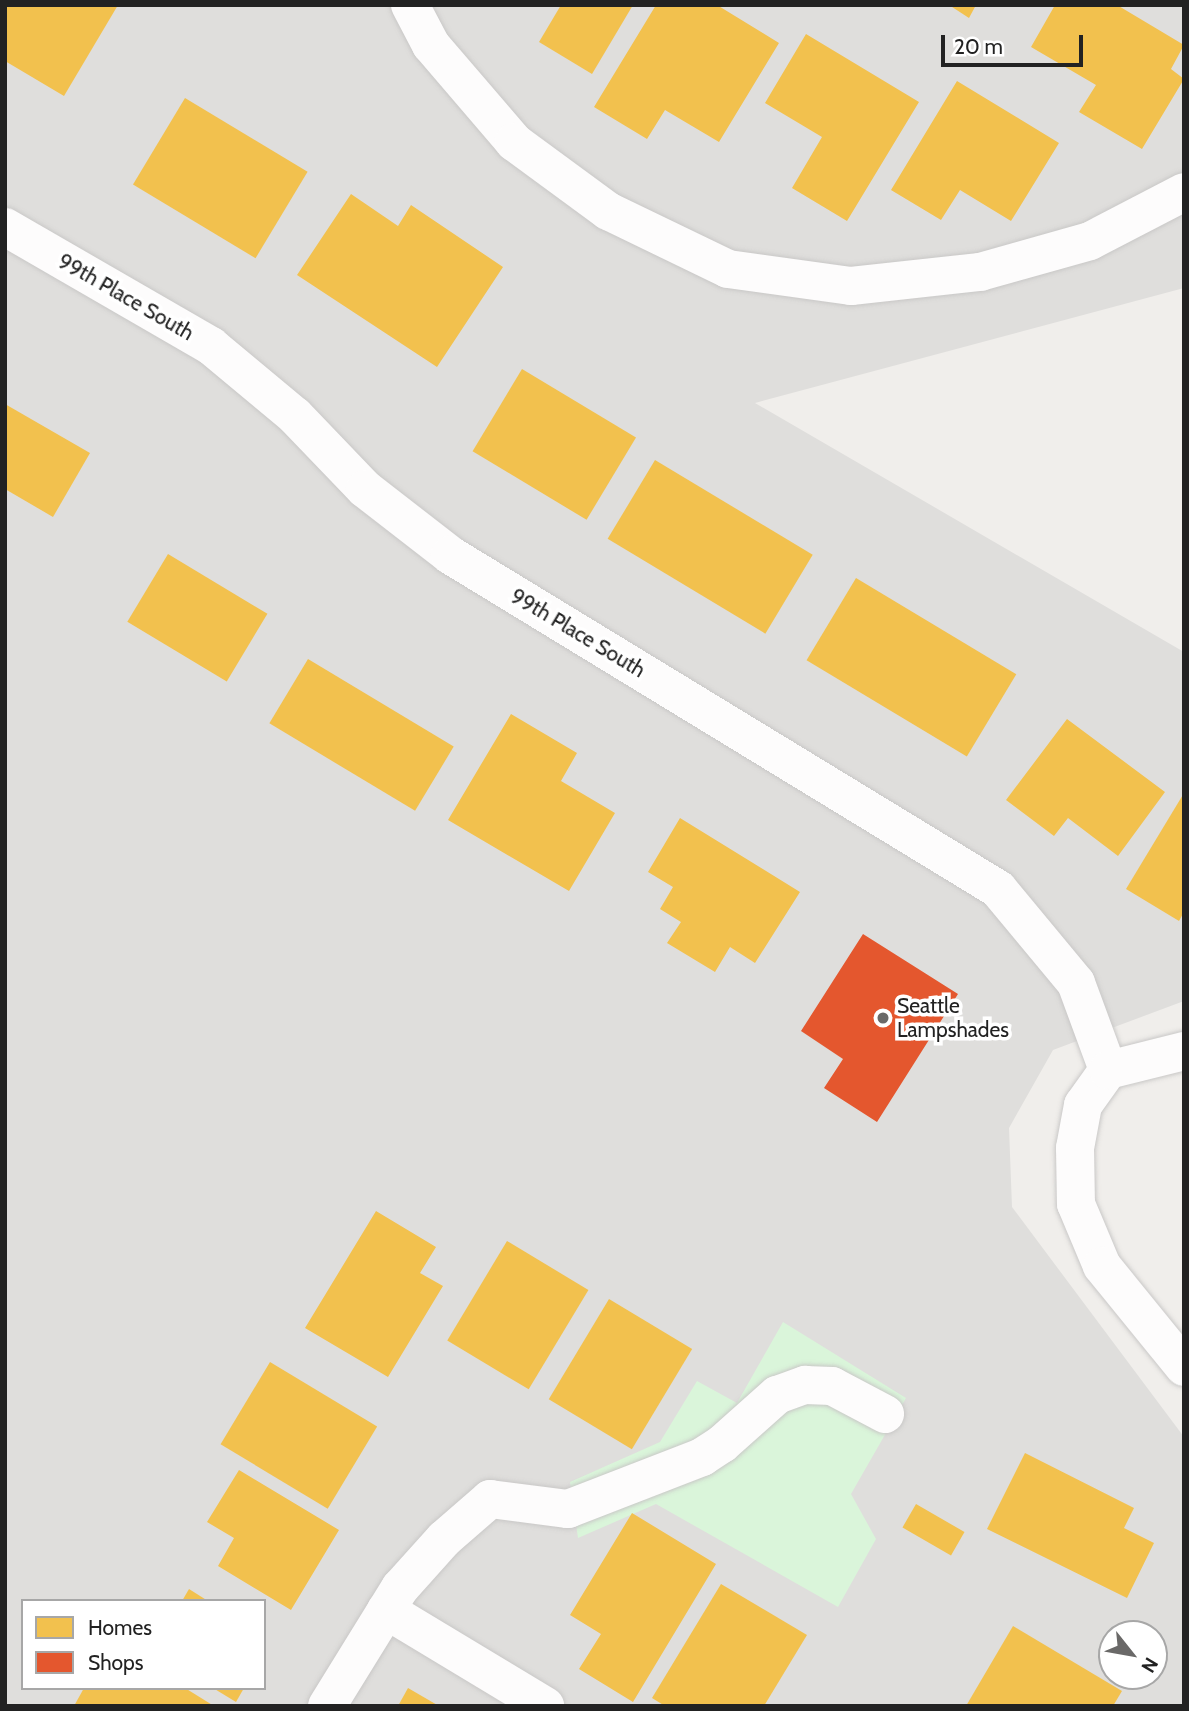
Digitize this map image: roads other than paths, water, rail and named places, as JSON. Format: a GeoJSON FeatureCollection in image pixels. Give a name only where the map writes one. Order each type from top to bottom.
{"type":"FeatureCollection","features":[{"type":"Feature","properties":{"kind":"street"},"geometry":{"type":"LineString","coordinates":[[410,5],[431,45],[514,142],[608,211],[728,269],[851,286],[980,272],[1090,240],[1184,192]]}},
{"type":"Feature","properties":{"kind":"street","name":"99th Place South"},"geometry":{"type":"LineString","coordinates":[[5,227],[211,346],[295,416],[365,489],[450,555],[998,889],[1076,983],[1108,1070]]}},
{"type":"Feature","properties":{"kind":"street"},"geometry":{"type":"LineString","coordinates":[[1184,1051],[1108,1070],[1083,1105],[1075,1147],[1076,1204],[1102,1266],[1184,1367]]}},
{"type":"Feature","properties":{"kind":"street"},"geometry":{"type":"LineString","coordinates":[[327,1706],[400,1588],[444,1539],[490,1499],[568,1509],[702,1457],[722,1444],[777,1395],[805,1385],[832,1385],[885,1414]]}},
{"type":"Feature","properties":{"kind":"street"},"geometry":{"type":"LineString","coordinates":[[386,1611],[545,1706]]}},
{"type":"Feature","properties":{"kind":"place","name":"Seattle Lampshades"},"geometry":{"type":"Point","coordinates":[883,1018]}}]}
